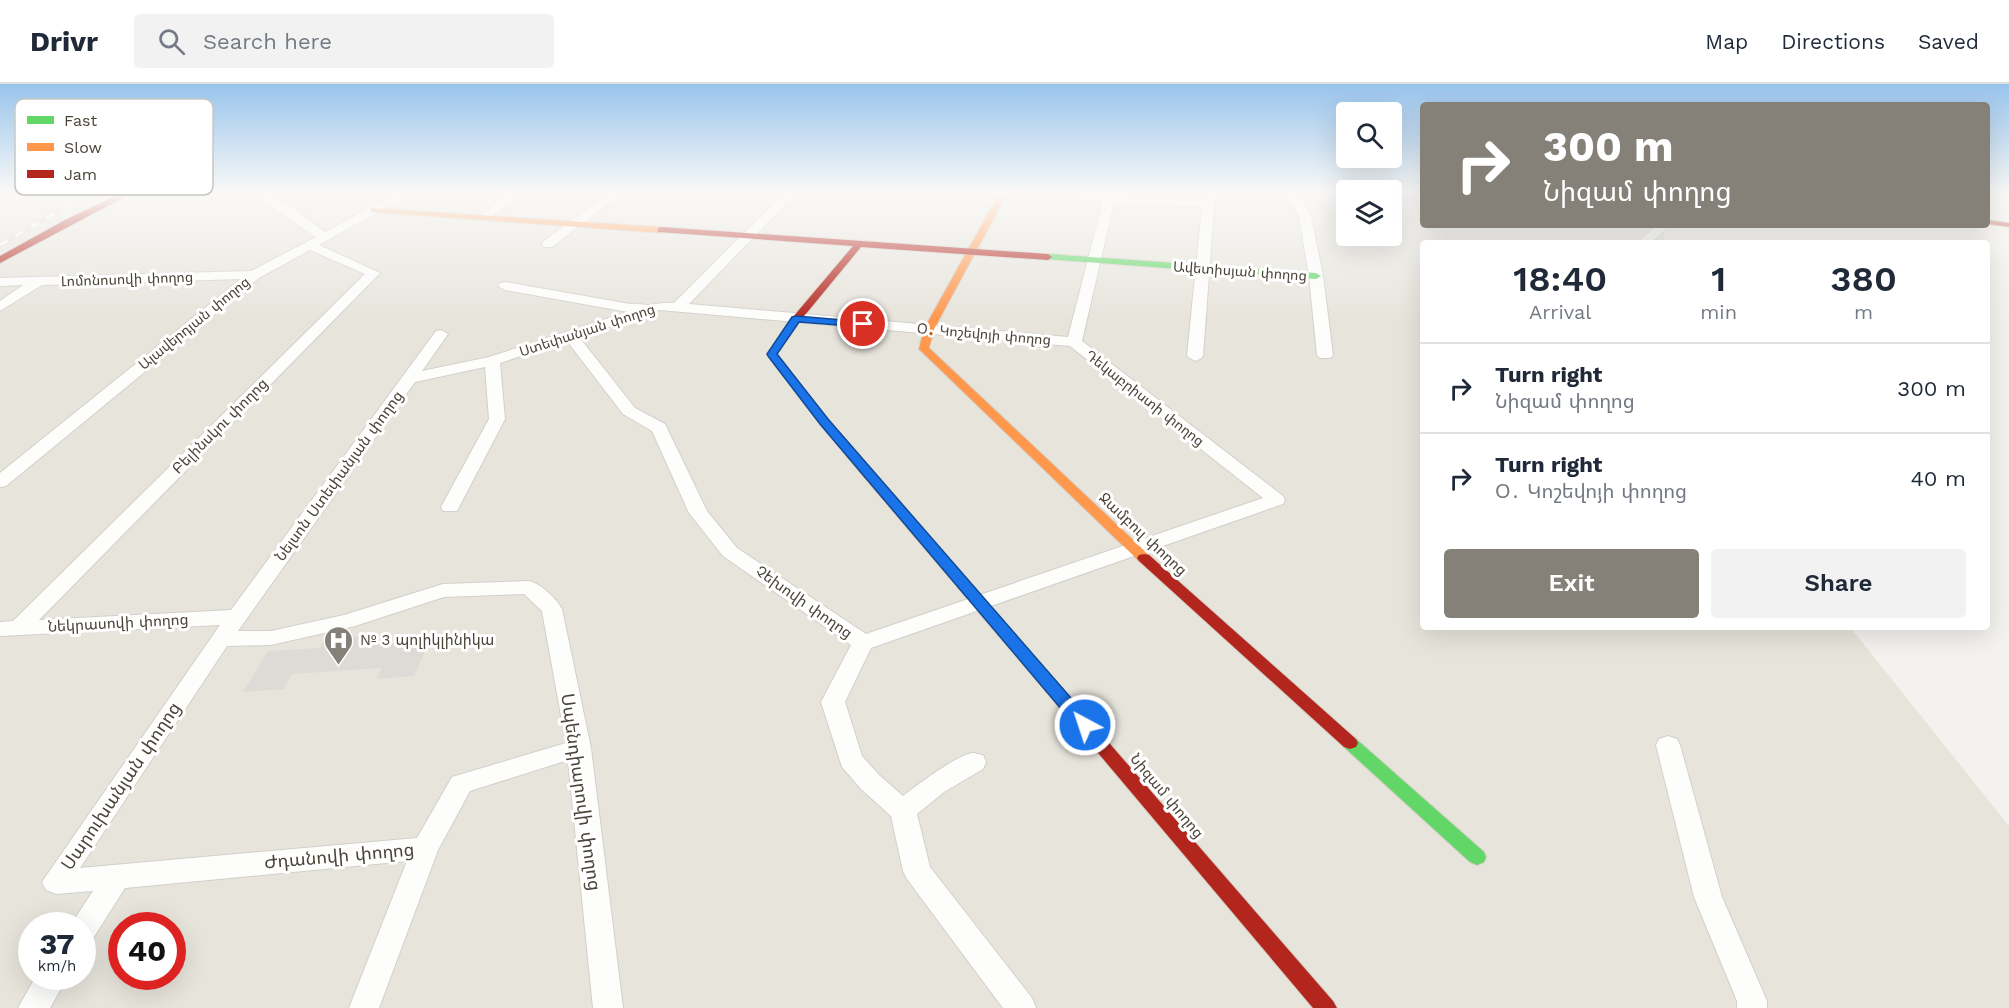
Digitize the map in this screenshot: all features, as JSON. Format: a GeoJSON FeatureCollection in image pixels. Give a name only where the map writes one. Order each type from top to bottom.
{"type":"FeatureCollection","features":[{"type":"Feature","properties":{"kind":"main road"},"geometry":{"type":"LineString","coordinates":[[0,260],[45,235]]}},
{"type":"Feature","properties":{"kind":"main road","name":"Ավետիսյան փողոց"},"geometry":{"type":"LineString","coordinates":[[735,235],[1316,276]]}},
{"type":"Feature","properties":{"kind":"main road"},"geometry":{"type":"LineString","coordinates":[[928,329],[980,235]]}},
{"type":"Feature","properties":{"kind":"main road","name":"Նիզամ փողոց"},"geometry":{"type":"LineString","coordinates":[[859,244],[796,319],[772,354],[824,422],[1326,1008]]}},
{"type":"Feature","properties":{"kind":"main road","name":"Ջամբուլ փողոց"},"geometry":{"type":"LineString","coordinates":[[928,329],[924,349],[1132,548],[1477,857]]}},
{"type":"Feature","properties":{"kind":"street"},"geometry":{"type":"LineString","coordinates":[[312,235],[317,241]]}},
{"type":"Feature","properties":{"kind":"street","name":"Ալավերդյան փողոց"},"geometry":{"type":"LineString","coordinates":[[0,482],[254,275],[328,235]]}},
{"type":"Feature","properties":{"kind":"street"},"geometry":{"type":"LineString","coordinates":[[548,244],[561,235]]}},
{"type":"Feature","properties":{"kind":"street","name":"Դեկաբրիստի փողոց"},"geometry":{"type":"LineString","coordinates":[[1100,235],[1074,342],[1276,500],[1132,548]]}},
{"type":"Feature","properties":{"kind":"street"},"geometry":{"type":"LineString","coordinates":[[1195,356],[1206,235]]}},
{"type":"Feature","properties":{"kind":"street"},"geometry":{"type":"LineString","coordinates":[[1309,235],[1326,355]]}},
{"type":"Feature","properties":{"kind":"street"},"geometry":{"type":"LineString","coordinates":[[678,307],[747,236]]}},
{"type":"Feature","properties":{"kind":"street","name":"Բելինսկու փողոց"},"geometry":{"type":"LineString","coordinates":[[9,629],[373,273],[317,241]]}},
{"type":"Feature","properties":{"kind":"street","name":"Լոմոնոսովի փողոց"},"geometry":{"type":"LineString","coordinates":[[0,282],[254,275]]}},
{"type":"Feature","properties":{"kind":"street"},"geometry":{"type":"LineString","coordinates":[[0,307],[39,281]]}},
{"type":"Feature","properties":{"kind":"street"},"geometry":{"type":"LineString","coordinates":[[505,286],[630,308],[659,306]]}},
{"type":"Feature","properties":{"kind":"street","name":"Ստեփանյան փողոց"},"geometry":{"type":"LineString","coordinates":[[410,378],[492,361],[659,306],[678,307]]}},
{"type":"Feature","properties":{"kind":"street","name":"Օ․ Կոշեվոյի փողոց"},"geometry":{"type":"LineString","coordinates":[[678,307],[1074,342]]}},
{"type":"Feature","properties":{"kind":"street","name":"Նելսոն Ստեփանյան փողոց"},"geometry":{"type":"LineString","coordinates":[[237,617],[441,334]]}},
{"type":"Feature","properties":{"kind":"street","name":"Չեխովի փողոց"},"geometry":{"type":"LineString","coordinates":[[571,336],[630,411],[658,428],[698,513],[730,552],[863,643],[833,702],[851,760],[870,782],[903,811]]}},
{"type":"Feature","properties":{"kind":"street"},"geometry":{"type":"LineString","coordinates":[[450,507],[496,419],[492,361]]}},
{"type":"Feature","properties":{"kind":"street"},"geometry":{"type":"LineString","coordinates":[[863,643],[1132,548]]}},
{"type":"Feature","properties":{"kind":"street","name":"Սպենդիարովի փողոց"},"geometry":{"type":"LineString","coordinates":[[221,639],[271,638],[347,621],[443,591],[529,587],[552,609],[579,748],[608,1008]]}},
{"type":"Feature","properties":{"kind":"street","name":"Նեկրասովի փողոց"},"geometry":{"type":"LineString","coordinates":[[9,629],[237,617]]}},
{"type":"Feature","properties":{"kind":"street","name":"Սարուխանյան փողոց"},"geometry":{"type":"LineString","coordinates":[[117,877],[56,882],[237,617]]}},
{"type":"Feature","properties":{"kind":"street"},"geometry":{"type":"LineString","coordinates":[[1668,745],[1708,897],[1752,1001],[1752,1008]]}},
{"type":"Feature","properties":{"kind":"street"},"geometry":{"type":"LineString","coordinates":[[425,848],[461,783],[579,748]]}},
{"type":"Feature","properties":{"kind":"street"},"geometry":{"type":"LineString","coordinates":[[974,762],[935,785],[903,811],[916,871],[1021,1008]]}},
{"type":"Feature","properties":{"kind":"street","name":"Ժդանովի փողոց"},"geometry":{"type":"LineString","coordinates":[[117,877],[425,848],[364,1008]]}},
{"type":"Feature","properties":{"kind":"street"},"geometry":{"type":"LineString","coordinates":[[94,912],[117,877]]}},
{"type":"Feature","properties":{"kind":"street"},"geometry":{"type":"LineString","coordinates":[[33,1008],[44,990]]}},
{"type":"Feature","properties":{"kind":"shaded area"},"geometry":{"type":"Polygon","coordinates":[[[0,235],[1336,235],[1336,246],[1402,246],[1402,235],[1664,235],[1664,240],[1420,240],[1420,630],[1852,630],[2009,826],[2009,1008],[0,1008],[0,235]]]}},
{"type":"Feature","properties":{"kind":"building","name":"№ 3 պոլիկլինիկա"},"geometry":{"type":"Polygon","coordinates":[[[382,635],[378,644],[430,640],[414,676],[376,679],[382,668],[292,674],[284,689],[243,692],[268,651],[320,648],[325,639],[382,635]]]}},
{"type":"Feature","properties":{"kind":"railway"},"geometry":{"type":"LineString","coordinates":[[0,245],[17,235]]}},
{"type":"Feature","properties":{"kind":"traffic: fast"},"geometry":{"type":"LineString","coordinates":[[1048,257],[1316,276]]}},
{"type":"Feature","properties":{"kind":"traffic: fast"},"geometry":{"type":"LineString","coordinates":[[1350,743],[1477,857]]}},
{"type":"Feature","properties":{"kind":"traffic: slow"},"geometry":{"type":"LineString","coordinates":[[980,235],[929,329],[924,349],[1144,558]]}},
{"type":"Feature","properties":{"kind":"traffic: slow"},"geometry":{"type":"LineString","coordinates":[[869,475],[1078,718]]}},
{"type":"Feature","properties":{"kind":"traffic: jam"},"geometry":{"type":"LineString","coordinates":[[0,260],[45,235]]}},
{"type":"Feature","properties":{"kind":"traffic: jam"},"geometry":{"type":"LineString","coordinates":[[734,235],[1048,257]]}},
{"type":"Feature","properties":{"kind":"traffic: jam"},"geometry":{"type":"LineString","coordinates":[[859,244],[796,319],[772,354],[824,422],[869,475]]}},
{"type":"Feature","properties":{"kind":"traffic: jam"},"geometry":{"type":"LineString","coordinates":[[1144,558],[1350,743]]}},
{"type":"Feature","properties":{"kind":"traffic: jam"},"geometry":{"type":"LineString","coordinates":[[1078,718],[1326,1008]]}},
{"type":"Feature","properties":{"kind":"place","name":"№ 3 պոլիկլինիկա"},"geometry":{"type":"Point","coordinates":[339,666]}},
{"type":"Feature","properties":{"kind":"route"},"geometry":{"type":"LineString","coordinates":[[863,324],[796,319],[772,354],[824,422],[1085,725]]}}]}
